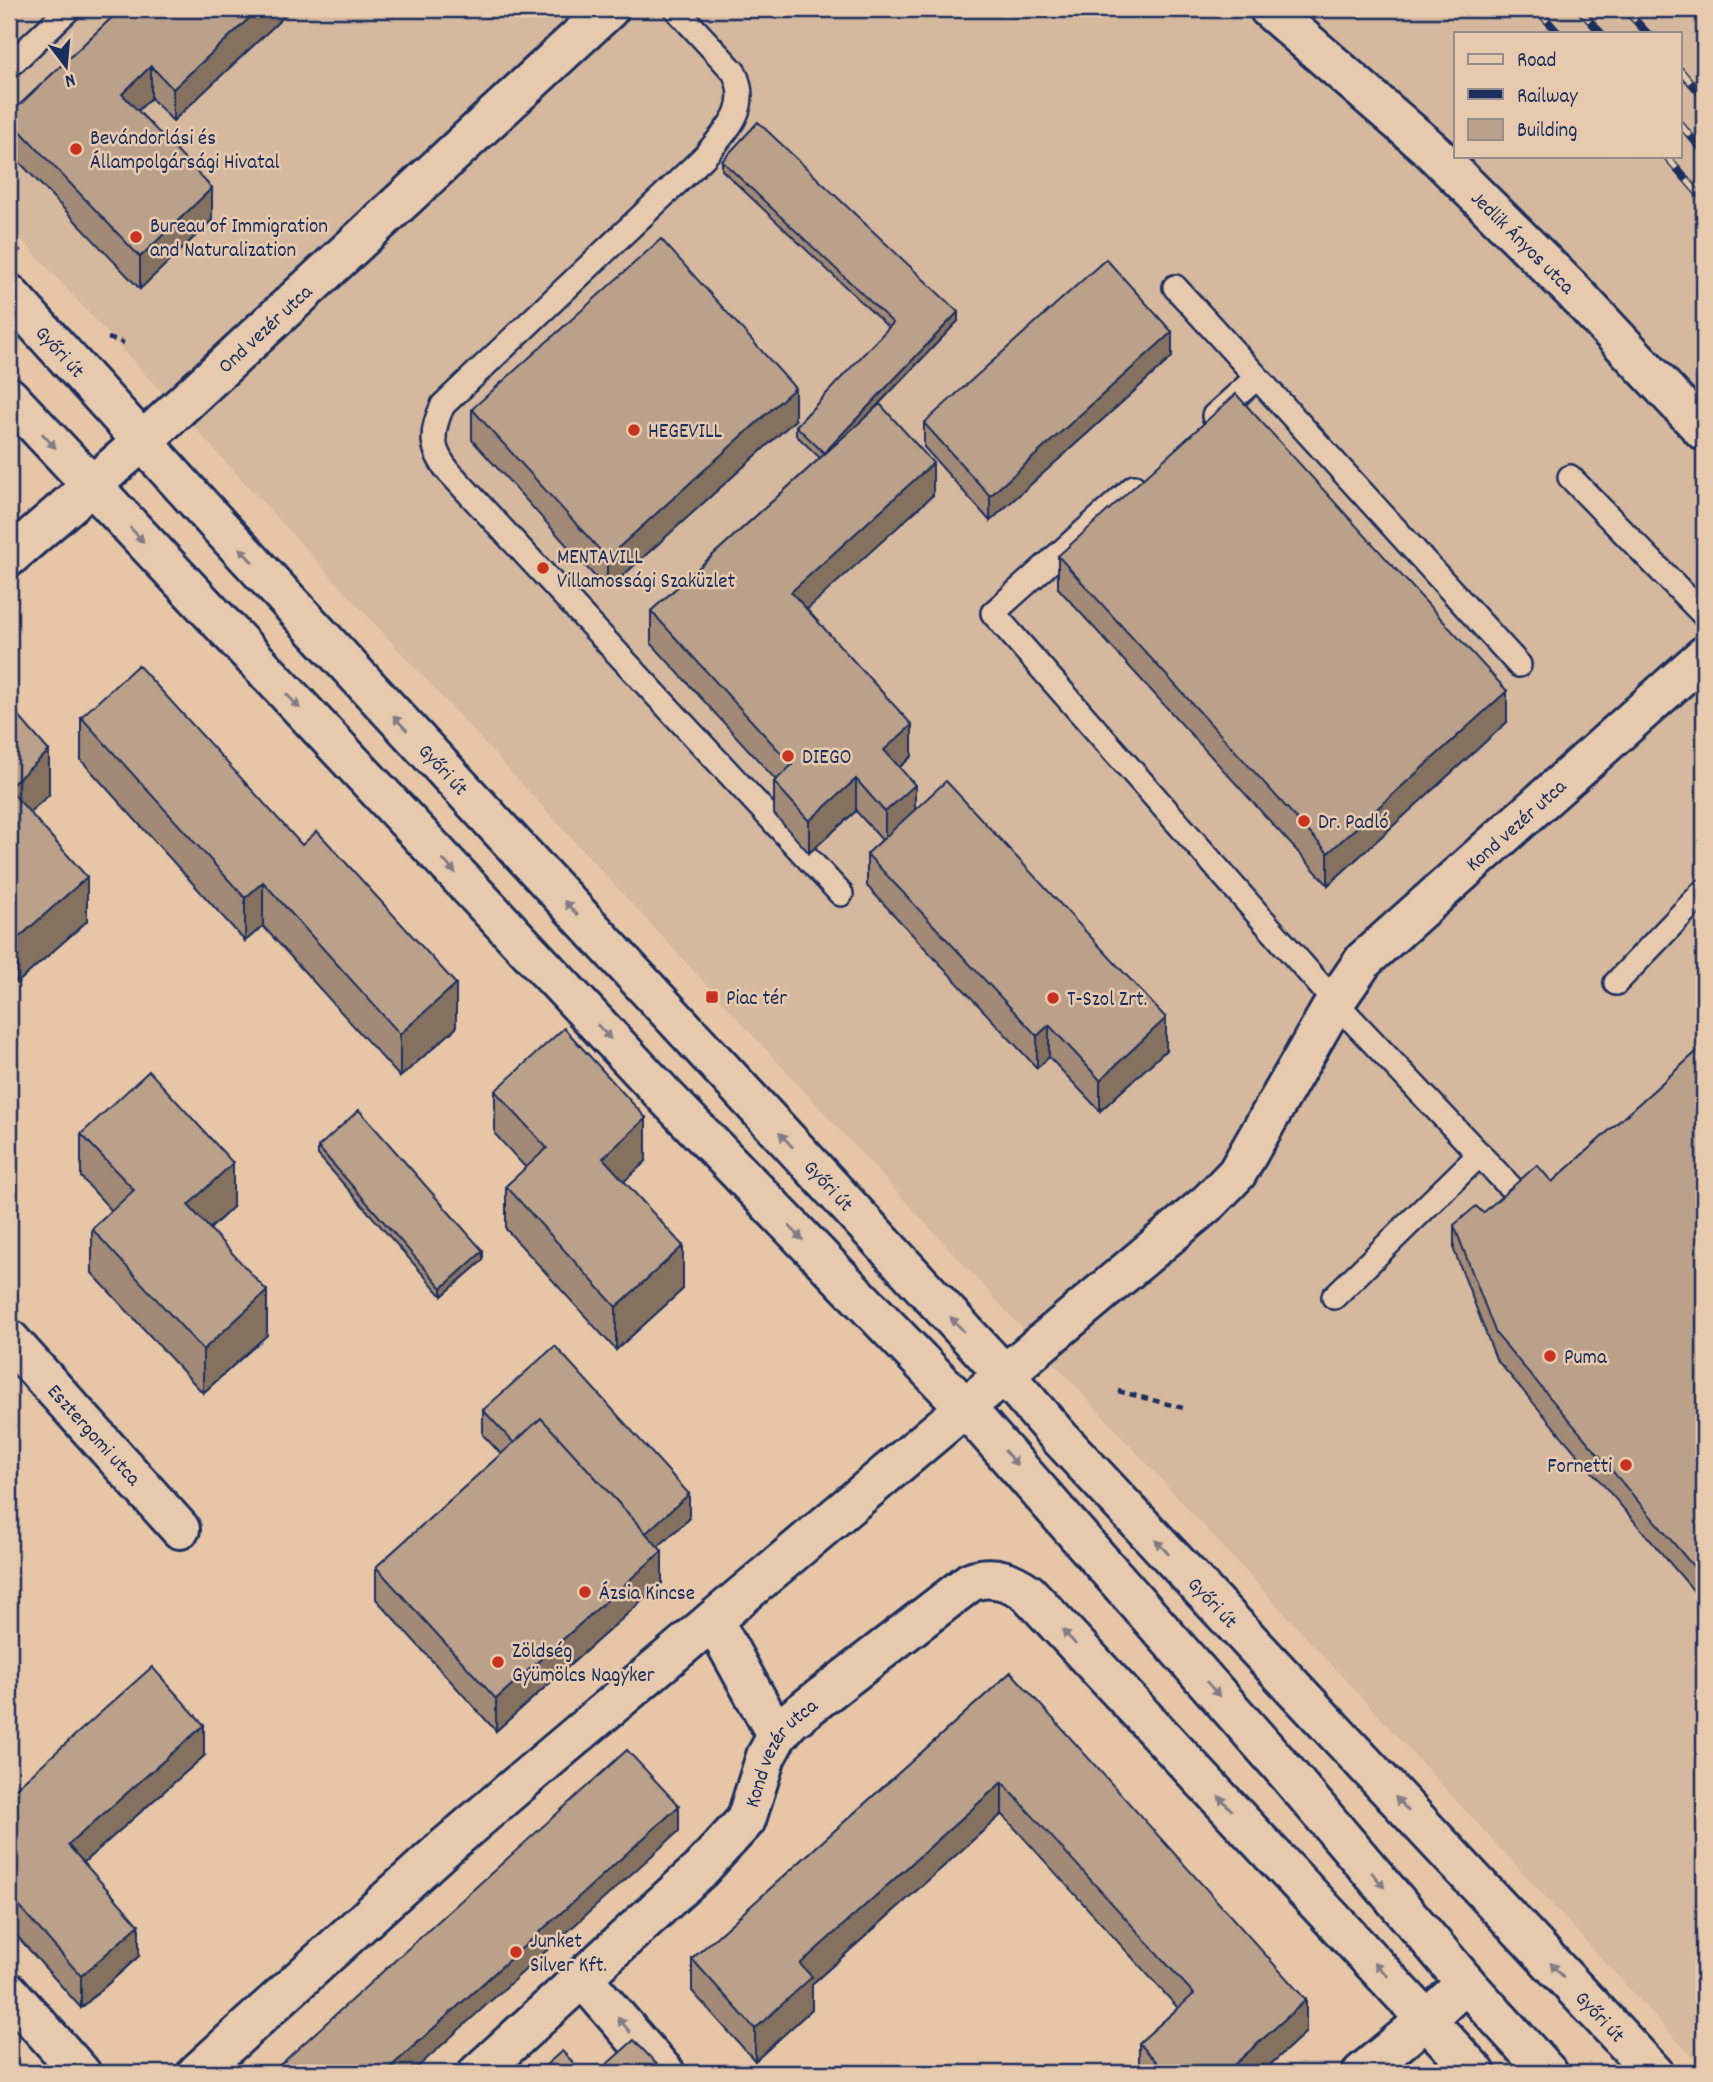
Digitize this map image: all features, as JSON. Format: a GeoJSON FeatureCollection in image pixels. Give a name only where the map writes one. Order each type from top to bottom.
{"type":"FeatureCollection","features":[{"type":"Feature","properties":{"kind":"street","name":"Ond vezér utca"},"geometry":{"type":"LineString","coordinates":[[9,557],[143,441],[610,9]]}},
{"type":"Feature","properties":{"kind":"street","name":"Jedlik Ányos utca"},"geometry":{"type":"LineString","coordinates":[[1269,9],[1429,148],[1573,291],[1704,431]]}},
{"type":"Feature","properties":{"kind":"street","name":"Győri út"},"geometry":{"type":"LineString","coordinates":[[9,294],[218,525],[1004,1374],[1059,1437],[1654,2073]]}},
{"type":"Feature","properties":{"kind":"street"},"geometry":{"type":"LineString","coordinates":[[9,397],[664,1095],[965,1407],[1287,1773],[1466,1983],[1548,2073]]}},
{"type":"Feature","properties":{"kind":"street","name":"Kond vezér utca"},"geometry":{"type":"LineString","coordinates":[[197,2073],[442,1850],[1210,1201],[1237,1172],[1335,1002],[1364,960],[1704,656]]}},
{"type":"Feature","properties":{"kind":"street","name":"Esztergomi utca"},"geometry":{"type":"LineString","coordinates":[[9,1339],[180,1530]]}},
{"type":"Feature","properties":{"kind":"street","name":"Kond vezér utca"},"geometry":{"type":"LineString","coordinates":[[485,2071],[582,1977],[700,1870],[746,1820],[762,1765],[777,1736],[790,1721],[970,1582],[985,1578],[1016,1584],[1028,1593],[1427,2019]]}},
{"type":"Feature","properties":{"kind":"street"},"geometry":{"type":"LineString","coordinates":[[713,1620],[777,1736]]}},
{"type":"Feature","properties":{"kind":"street"},"geometry":{"type":"LineString","coordinates":[[582,1977],[665,2073]]}},
{"type":"Feature","properties":{"kind":"street"},"geometry":{"type":"LineString","coordinates":[[1362,2073],[1466,1983]]}},
{"type":"Feature","properties":{"kind":"street"},"geometry":{"type":"LineString","coordinates":[[9,1992],[81,2073]]}},
{"type":"Feature","properties":{"kind":"street"},"geometry":{"type":"LineString","coordinates":[[1427,2019],[1476,2073]]}},
{"type":"Feature","properties":{"kind":"lane"},"geometry":{"type":"LineString","coordinates":[[9,66],[69,9]]}},
{"type":"Feature","properties":{"kind":"lane"},"geometry":{"type":"LineString","coordinates":[[676,9],[734,72],[741,93],[737,114],[704,157],[443,405],[434,432],[435,449],[439,461],[841,894]]}},
{"type":"Feature","properties":{"kind":"lane"},"geometry":{"type":"LineString","coordinates":[[1175,287],[1519,665]]}},
{"type":"Feature","properties":{"kind":"lane"},"geometry":{"type":"LineString","coordinates":[[1196,432],[1256,378]]}},
{"type":"Feature","properties":{"kind":"lane"},"geometry":{"type":"LineString","coordinates":[[1155,468],[993,613],[1335,1002],[1516,1193]]}},
{"type":"Feature","properties":{"kind":"lane"},"geometry":{"type":"LineString","coordinates":[[1570,477],[1704,615]]}},
{"type":"Feature","properties":{"kind":"lane"},"geometry":{"type":"LineString","coordinates":[[1616,983],[1704,891]]}},
{"type":"Feature","properties":{"kind":"lane"},"geometry":{"type":"LineString","coordinates":[[1334,1297],[1480,1154]]}},
{"type":"Feature","properties":{"kind":"path"},"geometry":{"type":"LineString","coordinates":[[1118,1391],[1187,1409]]}},
{"type":"Feature","properties":{"kind":"shaded area"},"geometry":{"type":"Polygon","coordinates":[[[9,9],[1704,9],[1704,2070],[9,226],[9,9]]]}},
{"type":"Feature","properties":{"kind":"building","name":"Bevándorlási és Állampolgársági Hivatal"},"geometry":{"type":"Polygon","coordinates":[[[121,9],[259,9],[173,89],[151,66],[122,94],[212,188],[140,257],[9,119],[9,115],[121,9]]]}},
{"type":"Feature","properties":{"kind":"building"},"geometry":{"type":"Polygon","coordinates":[[[758,122],[958,312],[824,453],[796,426],[893,323],[722,161],[758,122]]]}},
{"type":"Feature","properties":{"kind":"building","name":"HEGEVILL"},"geometry":{"type":"Polygon","coordinates":[[[661,239],[795,388],[607,558],[472,409],[661,239]]]}},
{"type":"Feature","properties":{"kind":"building"},"geometry":{"type":"Polygon","coordinates":[[[1106,259],[1172,332],[990,496],[924,423],[1106,259]]]}},
{"type":"Feature","properties":{"kind":"building"},"geometry":{"type":"Polygon","coordinates":[[[1236,394],[1507,691],[1328,853],[1058,556],[1236,394]]]}},
{"type":"Feature","properties":{"kind":"building"},"geometry":{"type":"Polygon","coordinates":[[[880,404],[933,463],[791,592],[912,725],[884,750],[915,785],[885,812],[856,779],[809,821],[774,782],[792,765],[651,611],[880,404]]]}},
{"type":"Feature","properties":{"kind":"building"},"geometry":{"type":"Polygon","coordinates":[[[138,665],[302,845],[317,831],[456,984],[400,1034],[263,882],[245,898],[81,717],[138,665]]]}},
{"type":"Feature","properties":{"kind":"building"},"geometry":{"type":"Polygon","coordinates":[[[9,705],[49,751],[9,787],[9,705]]]}},
{"type":"Feature","properties":{"kind":"building"},"geometry":{"type":"Polygon","coordinates":[[[946,781],[1166,1018],[1100,1080],[1049,1025],[1037,1036],[867,854],[946,781]]]}},
{"type":"Feature","properties":{"kind":"building"},"geometry":{"type":"Polygon","coordinates":[[[9,789],[87,877],[17,939],[9,930],[9,789]]]}},
{"type":"Feature","properties":{"kind":"building"},"geometry":{"type":"Polygon","coordinates":[[[564,1028],[646,1118],[603,1158],[683,1246],[616,1307],[506,1186],[547,1148],[495,1091],[564,1028]]]}},
{"type":"Feature","properties":{"kind":"building"},"geometry":{"type":"Polygon","coordinates":[[[1704,1045],[1704,1579],[1496,1334],[1454,1225],[1476,1206],[1483,1213],[1537,1165],[1552,1182],[1704,1045]]]}},
{"type":"Feature","properties":{"kind":"building"},"geometry":{"type":"Polygon","coordinates":[[[149,1071],[233,1163],[188,1205],[267,1291],[203,1350],[92,1229],[134,1190],[81,1134],[149,1071]]]}},
{"type":"Feature","properties":{"kind":"building"},"geometry":{"type":"Polygon","coordinates":[[[359,1110],[483,1251],[442,1288],[318,1147],[359,1110]]]}},
{"type":"Feature","properties":{"kind":"building"},"geometry":{"type":"Polygon","coordinates":[[[555,1346],[689,1494],[646,1533],[541,1418],[514,1443],[483,1410],[555,1346]]]}},
{"type":"Feature","properties":{"kind":"building"},"geometry":{"type":"Polygon","coordinates":[[[541,1418],[662,1551],[496,1699],[376,1567],[541,1418]]]}},
{"type":"Feature","properties":{"kind":"building"},"geometry":{"type":"Polygon","coordinates":[[[152,1667],[204,1725],[68,1845],[139,1925],[81,1976],[9,1895],[9,1794],[152,1667]]]}},
{"type":"Feature","properties":{"kind":"building"},"geometry":{"type":"Polygon","coordinates":[[[1011,1672],[1306,2000],[1225,2073],[1167,2073],[1139,2043],[1194,1994],[1002,1782],[800,1964],[812,1977],[755,2029],[692,1959],[1011,1672]]]}},
{"type":"Feature","properties":{"kind":"building"},"geometry":{"type":"Polygon","coordinates":[[[627,1750],[679,1806],[384,2073],[271,2073],[627,1750]]]}},
{"type":"Feature","properties":{"kind":"building"},"geometry":{"type":"Polygon","coordinates":[[[634,2040],[665,2073],[597,2073],[634,2040]]]}},
{"type":"Feature","properties":{"kind":"building"},"geometry":{"type":"Polygon","coordinates":[[[562,2051],[583,2073],[537,2073],[562,2051]]]}},
{"type":"Feature","properties":{"kind":"railway"},"geometry":{"type":"LineString","coordinates":[[1537,9],[1557,32]]}},
{"type":"Feature","properties":{"kind":"railway"},"geometry":{"type":"LineString","coordinates":[[1579,9],[1600,32]]}},
{"type":"Feature","properties":{"kind":"railway"},"geometry":{"type":"LineString","coordinates":[[1625,9],[1646,32]]}},
{"type":"Feature","properties":{"kind":"railway"},"geometry":{"type":"LineString","coordinates":[[1682,72],[1704,98]]}},
{"type":"Feature","properties":{"kind":"railway"},"geometry":{"type":"LineString","coordinates":[[1682,126],[1704,152]]}},
{"type":"Feature","properties":{"kind":"railway"},"geometry":{"type":"LineString","coordinates":[[1668,158],[1704,200]]}},
{"type":"Feature","properties":{"kind":"place","name":"Bevándorlási és Állampolgársági Hivatal"},"geometry":{"type":"Point","coordinates":[76,149]}},
{"type":"Feature","properties":{"kind":"place","name":"Bureau of Immigration and Naturalization"},"geometry":{"type":"Point","coordinates":[136,237]}},
{"type":"Feature","properties":{"kind":"place","name":"HEGEVILL"},"geometry":{"type":"Point","coordinates":[634,430]}},
{"type":"Feature","properties":{"kind":"place","name":"MENTAVILL Villamossági Szaküzlet"},"geometry":{"type":"Point","coordinates":[543,568]}},
{"type":"Feature","properties":{"kind":"place","name":"DIEGO"},"geometry":{"type":"Point","coordinates":[788,756]}},
{"type":"Feature","properties":{"kind":"place","name":"Dr. Padló"},"geometry":{"type":"Point","coordinates":[1304,821]}},
{"type":"Feature","properties":{"kind":"place","name":"Piac tér"},"geometry":{"type":"Point","coordinates":[712,997]}},
{"type":"Feature","properties":{"kind":"place","name":"T-Szol Zrt."},"geometry":{"type":"Point","coordinates":[1053,998]}},
{"type":"Feature","properties":{"kind":"place","name":"Puma"},"geometry":{"type":"Point","coordinates":[1550,1356]}},
{"type":"Feature","properties":{"kind":"place","name":"Fornetti"},"geometry":{"type":"Point","coordinates":[1626,1465]}},
{"type":"Feature","properties":{"kind":"place","name":"Ázsia Kincse"},"geometry":{"type":"Point","coordinates":[585,1592]}},
{"type":"Feature","properties":{"kind":"place","name":"Zöldség Gyümölcs Nagyker"},"geometry":{"type":"Point","coordinates":[498,1662]}},
{"type":"Feature","properties":{"kind":"place","name":"Junket Silver Kft."},"geometry":{"type":"Point","coordinates":[516,1952]}}]}
